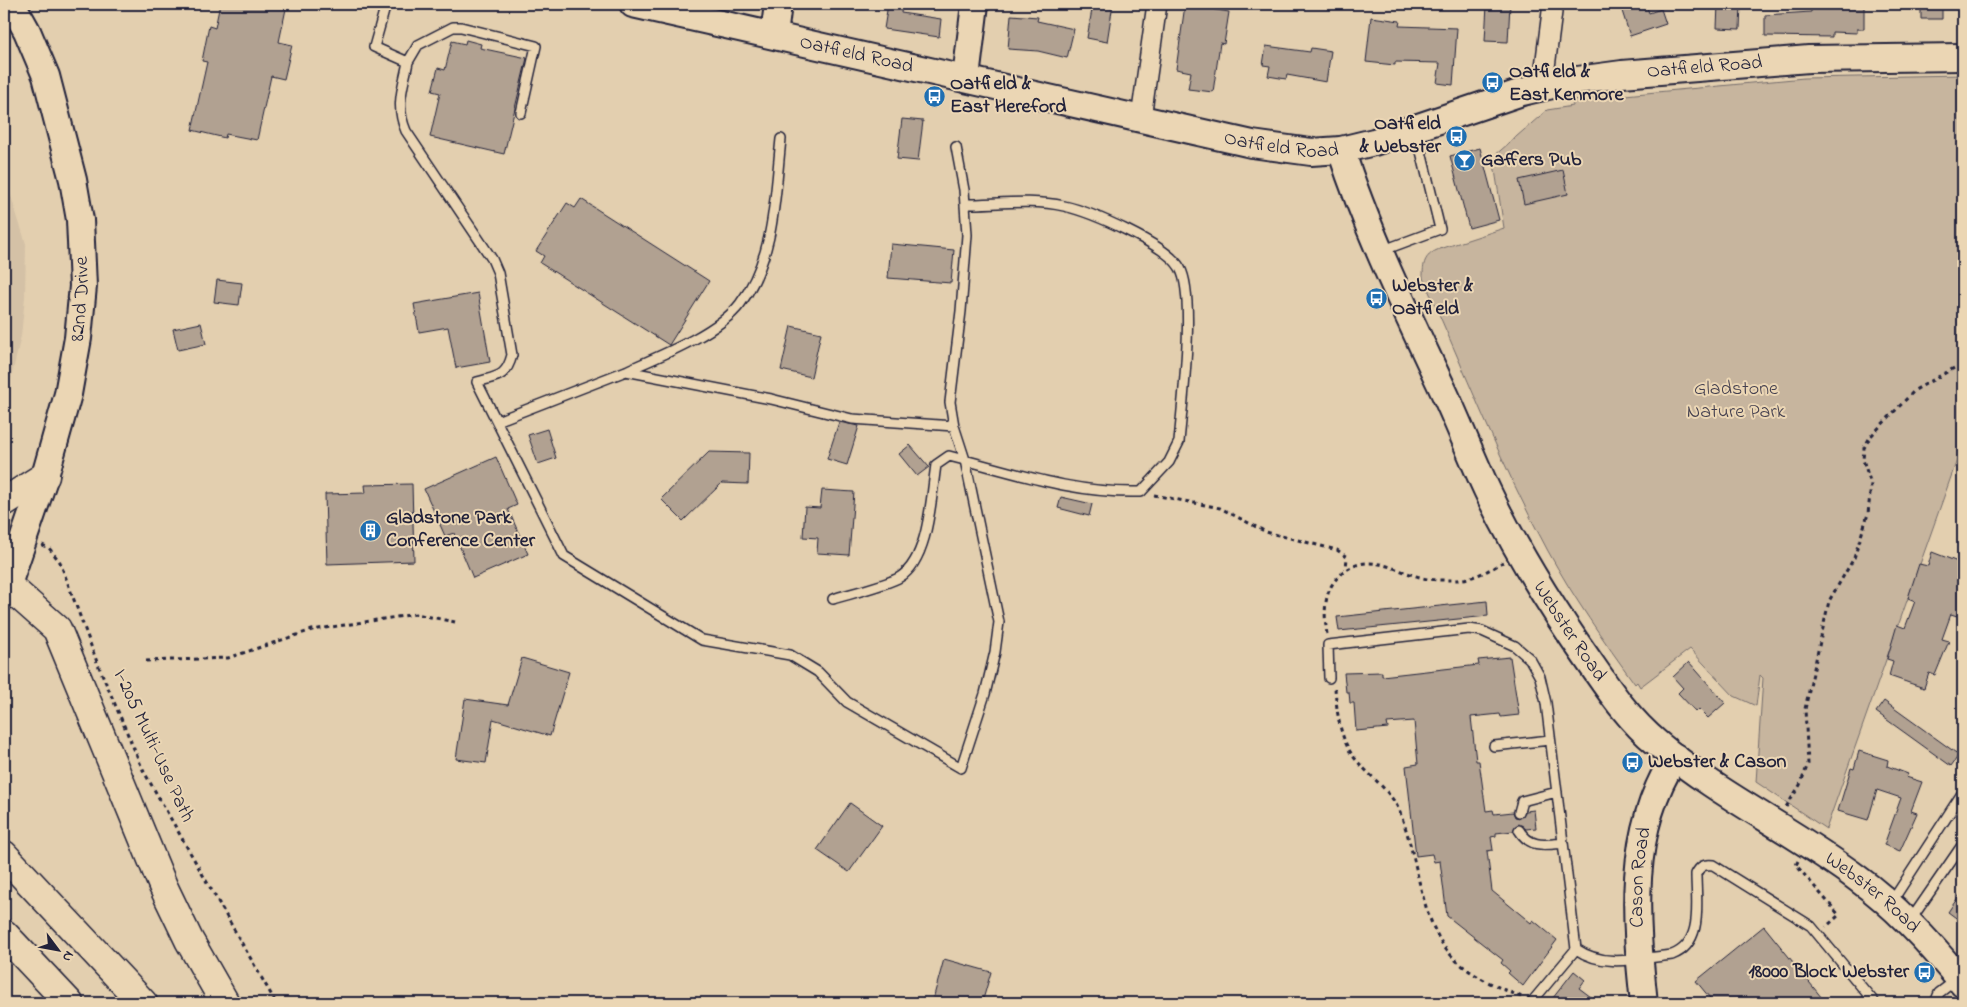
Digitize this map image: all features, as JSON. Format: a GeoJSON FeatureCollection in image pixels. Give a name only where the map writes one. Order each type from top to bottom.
{"type":"FeatureCollection","features":[{"type":"Feature","properties":{"kind":"highway"},"geometry":{"type":"LineString","coordinates":[[4,502],[45,476]]}},
{"type":"Feature","properties":{"kind":"highway"},"geometry":{"type":"LineString","coordinates":[[5,588],[57,629],[163,886],[189,940],[225,1003]]}},
{"type":"Feature","properties":{"kind":"highway"},"geometry":{"type":"LineString","coordinates":[[4,855],[143,1003]]}},
{"type":"Feature","properties":{"kind":"highway"},"geometry":{"type":"LineString","coordinates":[[4,934],[68,1003]]}},
{"type":"Feature","properties":{"kind":"highway"},"geometry":{"type":"LineString","coordinates":[[4,953],[68,1003]]}},
{"type":"Feature","properties":{"kind":"main road","name":"82nd Drive"},"geometry":{"type":"LineString","coordinates":[[5,588],[45,476],[68,394],[77,347],[83,286],[81,236],[73,180],[46,76],[27,31],[12,4]]}},
{"type":"Feature","properties":{"kind":"main road","name":"Oatfield Road"},"geometry":{"type":"LineString","coordinates":[[633,4],[1286,150],[1311,152],[1341,150],[1545,87],[1622,74],[1809,59],[1963,56]]}},
{"type":"Feature","properties":{"kind":"main road"},"geometry":{"type":"LineString","coordinates":[[774,35],[778,4]]}},
{"type":"Feature","properties":{"kind":"main road"},"geometry":{"type":"LineString","coordinates":[[966,78],[975,4]]}},
{"type":"Feature","properties":{"kind":"main road","name":"Webster Road"},"geometry":{"type":"LineString","coordinates":[[1341,150],[1351,182],[1488,491],[1532,572],[1612,694],[1646,734],[1675,757],[1858,878],[1929,943],[1961,981]]}},
{"type":"Feature","properties":{"kind":"main road","name":"Cason Road"},"geometry":{"type":"LineString","coordinates":[[1644,1003],[1639,958],[1637,887],[1641,841],[1654,797],[1675,757]]}},
{"type":"Feature","properties":{"kind":"street"},"geometry":{"type":"LineString","coordinates":[[1141,118],[1157,4]]}},
{"type":"Feature","properties":{"kind":"street"},"geometry":{"type":"LineString","coordinates":[[1545,87],[1545,67],[1554,4]]}},
{"type":"Feature","properties":{"kind":"lane"},"geometry":{"type":"LineString","coordinates":[[384,6],[374,47],[408,62]]}},
{"type":"Feature","properties":{"kind":"lane"},"geometry":{"type":"LineString","coordinates":[[522,113],[536,46],[461,26],[453,27],[418,45],[408,62],[399,106],[401,119],[406,131],[492,259],[498,273],[512,355],[509,367],[502,375],[477,382],[564,556],[702,640],[790,656],[818,672],[847,702],[961,768],[985,694],[995,652],[999,622],[965,460],[954,426],[950,402],[967,235],[965,204],[956,147]]}},
{"type":"Feature","properties":{"kind":"lane"},"geometry":{"type":"LineString","coordinates":[[1381,251],[1440,229],[1415,128]]}},
{"type":"Feature","properties":{"kind":"lane"},"geometry":{"type":"LineString","coordinates":[[497,421],[675,350],[709,330],[740,305],[758,274],[768,242],[781,139]]}},
{"type":"Feature","properties":{"kind":"lane"},"geometry":{"type":"LineString","coordinates":[[833,599],[900,577],[918,557],[928,515],[936,466],[949,456],[1028,479],[1109,493],[1141,492],[1169,462],[1180,442],[1187,297],[1180,269],[1169,255],[1136,234],[1064,206],[965,204]]}},
{"type":"Feature","properties":{"kind":"lane"},"geometry":{"type":"LineString","coordinates":[[626,371],[771,399],[852,419],[954,426]]}},
{"type":"Feature","properties":{"kind":"lane"},"geometry":{"type":"LineString","coordinates":[[1329,678],[1328,644],[1470,629],[1498,637],[1515,646],[1530,659],[1540,677],[1550,740],[1576,948],[1531,1003]]}},
{"type":"Feature","properties":{"kind":"lane"},"geometry":{"type":"LineString","coordinates":[[1494,746],[1550,740]]}},
{"type":"Feature","properties":{"kind":"lane"},"geometry":{"type":"LineString","coordinates":[[1519,812],[1522,800],[1556,792]]}},
{"type":"Feature","properties":{"kind":"lane"},"geometry":{"type":"LineString","coordinates":[[1890,906],[1963,792]]}},
{"type":"Feature","properties":{"kind":"lane"},"geometry":{"type":"LineString","coordinates":[[1519,830],[1524,839],[1531,843],[1541,845],[1563,842]]}},
{"type":"Feature","properties":{"kind":"lane"},"geometry":{"type":"LineString","coordinates":[[1908,923],[1963,844]]}},
{"type":"Feature","properties":{"kind":"lane"},"geometry":{"type":"LineString","coordinates":[[1576,948],[1598,960],[1672,955],[1687,946],[1693,937],[1695,926],[1696,874],[1706,864],[1713,865],[1811,926],[1875,1003]]}},
{"type":"Feature","properties":{"kind":"lane"},"geometry":{"type":"LineString","coordinates":[[1935,1003],[1940,993],[1961,981]]}},
{"type":"Feature","properties":{"kind":"path"},"geometry":{"type":"LineString","coordinates":[[1776,823],[1800,785],[1808,764],[1804,718],[1818,640],[1832,592],[1854,558],[1868,514],[1871,484],[1863,460],[1864,448],[1870,437],[1915,390],[1963,363]]}},
{"type":"Feature","properties":{"kind":"path"},"geometry":{"type":"LineString","coordinates":[[1141,492],[1220,508],[1266,532],[1337,550],[1347,557],[1346,569]]}},
{"type":"Feature","properties":{"kind":"path","name":"I-205 Multi-Use Path"},"geometry":{"type":"LineString","coordinates":[[48,548],[60,562],[97,662],[143,770],[276,1003]]}},
{"type":"Feature","properties":{"kind":"path"},"geometry":{"type":"LineString","coordinates":[[1328,644],[1324,616],[1327,599],[1331,584],[1346,569],[1364,562],[1381,564],[1423,578],[1452,580],[1474,577],[1505,560]]}},
{"type":"Feature","properties":{"kind":"path"},"geometry":{"type":"LineString","coordinates":[[146,661],[228,658],[312,630],[416,614],[455,622]]}},
{"type":"Feature","properties":{"kind":"path"},"geometry":{"type":"LineString","coordinates":[[1329,678],[1335,681],[1336,702],[1347,749],[1397,806],[1407,832],[1434,925],[1443,945],[1454,959],[1474,973],[1499,988],[1522,997]]}},
{"type":"Feature","properties":{"kind":"path"},"geometry":{"type":"LineString","coordinates":[[1799,860],[1796,865],[1840,915],[1818,934]]}},
{"type":"Feature","properties":{"kind":"shaded area"},"geometry":{"type":"Polygon","coordinates":[[[4,174],[26,244],[25,297],[21,336],[4,409],[4,174]]]}},
{"type":"Feature","properties":{"kind":"green space","name":"Gladstone Nature Park"},"geometry":{"type":"Polygon","coordinates":[[[1963,75],[1963,443],[1826,829],[1756,782],[1763,678],[1760,675],[1756,706],[1734,696],[1690,649],[1640,687],[1637,682],[1635,684],[1623,668],[1568,585],[1548,551],[1514,484],[1423,278],[1424,265],[1429,255],[1437,250],[1504,228],[1493,157],[1547,110],[1573,106],[1572,100],[1804,78],[1963,75]]]}},
{"type":"Feature","properties":{"kind":"building"},"geometry":{"type":"Polygon","coordinates":[[[220,4],[287,4],[279,42],[292,45],[284,79],[271,76],[257,140],[226,134],[225,138],[192,130],[207,62],[202,61],[209,26],[215,28],[220,4]]]}},
{"type":"Feature","properties":{"kind":"building"},"geometry":{"type":"Polygon","coordinates":[[[888,4],[902,4],[901,13],[941,19],[939,37],[884,29],[888,4]]]}},
{"type":"Feature","properties":{"kind":"building"},"geometry":{"type":"Polygon","coordinates":[[[1093,4],[1113,4],[1107,42],[1087,38],[1093,4]]]}},
{"type":"Feature","properties":{"kind":"building"},"geometry":{"type":"Polygon","coordinates":[[[1487,4],[1510,4],[1508,42],[1485,41],[1487,4]]]}},
{"type":"Feature","properties":{"kind":"building"},"geometry":{"type":"Polygon","coordinates":[[[1646,4],[1649,13],[1661,9],[1666,24],[1630,36],[1622,11],[1646,4]]]}},
{"type":"Feature","properties":{"kind":"building"},"geometry":{"type":"Polygon","coordinates":[[[1718,4],[1741,4],[1740,29],[1717,28],[1718,4]]]}},
{"type":"Feature","properties":{"kind":"building"},"geometry":{"type":"Polygon","coordinates":[[[1811,4],[1864,6],[1864,29],[1857,29],[1857,33],[1832,32],[1832,37],[1765,36],[1765,15],[1811,12],[1811,4]]]}},
{"type":"Feature","properties":{"kind":"building"},"geometry":{"type":"Polygon","coordinates":[[[1921,4],[1942,4],[1942,19],[1921,19],[1921,4]]]}},
{"type":"Feature","properties":{"kind":"building"},"geometry":{"type":"Polygon","coordinates":[[[1185,5],[1229,12],[1224,44],[1220,43],[1213,92],[1188,89],[1191,72],[1176,69],[1185,5]]]}},
{"type":"Feature","properties":{"kind":"building"},"geometry":{"type":"Polygon","coordinates":[[[1011,15],[1038,17],[1037,21],[1074,29],[1067,58],[1038,51],[1008,49],[1011,15]]]}},
{"type":"Feature","properties":{"kind":"building"},"geometry":{"type":"Polygon","coordinates":[[[1371,17],[1400,21],[1399,26],[1457,28],[1453,85],[1437,83],[1440,63],[1395,62],[1395,65],[1366,62],[1371,17]]]}},
{"type":"Feature","properties":{"kind":"building"},"geometry":{"type":"Polygon","coordinates":[[[466,40],[481,44],[480,48],[527,58],[504,154],[430,137],[440,93],[432,91],[438,68],[445,70],[452,41],[465,44],[466,40]]]}},
{"type":"Feature","properties":{"kind":"building"},"geometry":{"type":"Polygon","coordinates":[[[1266,46],[1310,52],[1311,48],[1331,51],[1326,82],[1287,75],[1286,79],[1268,76],[1270,66],[1263,65],[1266,46]]]}},
{"type":"Feature","properties":{"kind":"building"},"geometry":{"type":"Polygon","coordinates":[[[902,119],[923,121],[918,161],[897,159],[902,119]]]}},
{"type":"Feature","properties":{"kind":"building"},"geometry":{"type":"Polygon","coordinates":[[[1480,148],[1499,220],[1469,228],[1450,156],[1480,148]]]}},
{"type":"Feature","properties":{"kind":"building"},"geometry":{"type":"Polygon","coordinates":[[[1563,170],[1568,194],[1524,204],[1519,180],[1563,170]]]}},
{"type":"Feature","properties":{"kind":"building"},"geometry":{"type":"Polygon","coordinates":[[[581,199],[709,281],[669,345],[540,263],[544,256],[536,251],[567,203],[575,208],[581,199]]]}},
{"type":"Feature","properties":{"kind":"building"},"geometry":{"type":"Polygon","coordinates":[[[891,244],[954,250],[951,283],[888,278],[891,244]]]}},
{"type":"Feature","properties":{"kind":"building"},"geometry":{"type":"Polygon","coordinates":[[[217,280],[242,283],[239,305],[214,302],[217,280]]]}},
{"type":"Feature","properties":{"kind":"building"},"geometry":{"type":"Polygon","coordinates":[[[478,293],[490,362],[456,368],[448,327],[419,332],[414,304],[478,293]]]}},
{"type":"Feature","properties":{"kind":"building"},"geometry":{"type":"Polygon","coordinates":[[[201,323],[206,344],[178,350],[173,329],[201,323]]]}},
{"type":"Feature","properties":{"kind":"building"},"geometry":{"type":"Polygon","coordinates":[[[791,326],[821,333],[811,377],[781,370],[791,326]]]}},
{"type":"Feature","properties":{"kind":"building"},"geometry":{"type":"Polygon","coordinates":[[[839,422],[859,426],[847,465],[827,459],[839,422]]]}},
{"type":"Feature","properties":{"kind":"building"},"geometry":{"type":"Polygon","coordinates":[[[547,429],[556,458],[538,464],[528,435],[547,429]]]}},
{"type":"Feature","properties":{"kind":"building"},"geometry":{"type":"Polygon","coordinates":[[[910,445],[929,467],[917,476],[899,454],[910,445]]]}},
{"type":"Feature","properties":{"kind":"building"},"geometry":{"type":"Polygon","coordinates":[[[709,452],[749,453],[748,484],[722,483],[683,521],[661,499],[709,452]]]}},
{"type":"Feature","properties":{"kind":"building"},"geometry":{"type":"Polygon","coordinates":[[[496,457],[517,505],[508,509],[528,554],[473,578],[454,533],[445,536],[424,489],[496,457]]]}},
{"type":"Feature","properties":{"kind":"building","name":"Gladstone Park Conference Center"},"geometry":{"type":"Polygon","coordinates":[[[412,484],[414,561],[327,564],[325,494],[366,493],[365,485],[412,484]]]}},
{"type":"Feature","properties":{"kind":"building"},"geometry":{"type":"Polygon","coordinates":[[[822,490],[854,492],[849,555],[817,553],[818,538],[803,537],[805,507],[820,508],[822,490]]]}},
{"type":"Feature","properties":{"kind":"building"},"geometry":{"type":"Polygon","coordinates":[[[1061,497],[1092,504],[1089,516],[1058,508],[1061,497]]]}},
{"type":"Feature","properties":{"kind":"building"},"geometry":{"type":"Polygon","coordinates":[[[1932,552],[1963,564],[1963,601],[1957,616],[1951,614],[1942,639],[1949,641],[1935,675],[1929,673],[1924,688],[1889,676],[1893,661],[1887,659],[1897,625],[1905,628],[1915,601],[1908,598],[1919,564],[1928,566],[1932,552]]]}},
{"type":"Feature","properties":{"kind":"building"},"geometry":{"type":"Polygon","coordinates":[[[1487,601],[1488,616],[1339,631],[1337,617],[1487,601]]]}},
{"type":"Feature","properties":{"kind":"building"},"geometry":{"type":"Polygon","coordinates":[[[1510,657],[1519,715],[1501,717],[1500,714],[1471,717],[1476,761],[1479,761],[1486,811],[1493,810],[1494,814],[1513,812],[1515,817],[1520,818],[1526,811],[1534,810],[1536,828],[1526,829],[1518,824],[1513,831],[1496,833],[1496,836],[1491,837],[1493,850],[1487,851],[1492,891],[1531,923],[1533,920],[1557,940],[1523,986],[1508,973],[1510,971],[1501,963],[1503,960],[1447,916],[1440,861],[1434,862],[1432,854],[1416,856],[1406,766],[1418,764],[1414,721],[1387,723],[1388,728],[1356,731],[1354,703],[1350,703],[1349,692],[1346,692],[1344,673],[1382,672],[1382,676],[1479,665],[1478,660],[1510,657]]]}},
{"type":"Feature","properties":{"kind":"building"},"geometry":{"type":"Polygon","coordinates":[[[522,658],[569,672],[550,736],[493,719],[486,763],[456,759],[465,699],[508,705],[522,658]]]}},
{"type":"Feature","properties":{"kind":"building"},"geometry":{"type":"Polygon","coordinates":[[[1689,662],[1725,703],[1708,718],[1699,709],[1696,712],[1678,693],[1683,688],[1673,677],[1689,662]]]}},
{"type":"Feature","properties":{"kind":"building"},"geometry":{"type":"Polygon","coordinates":[[[1884,701],[1959,755],[1951,766],[1876,712],[1884,701]]]}},
{"type":"Feature","properties":{"kind":"building"},"geometry":{"type":"Polygon","coordinates":[[[1859,751],[1888,760],[1887,766],[1908,774],[1906,777],[1922,782],[1911,811],[1917,813],[1900,851],[1884,845],[1901,798],[1877,790],[1868,820],[1838,811],[1851,768],[1854,769],[1859,751]]]}},
{"type":"Feature","properties":{"kind":"building"},"geometry":{"type":"Polygon","coordinates":[[[850,803],[882,826],[849,872],[817,850],[850,803]]]}},
{"type":"Feature","properties":{"kind":"building"},"geometry":{"type":"Polygon","coordinates":[[[1963,890],[1963,923],[1948,912],[1963,890]]]}},
{"type":"Feature","properties":{"kind":"building"},"geometry":{"type":"Polygon","coordinates":[[[1764,926],[1826,1003],[1714,1003],[1696,981],[1764,926]]]}},
{"type":"Feature","properties":{"kind":"building"},"geometry":{"type":"Polygon","coordinates":[[[944,959],[991,972],[982,1003],[932,1003],[944,959]]]}},
{"type":"Feature","properties":{"kind":"building"},"geometry":{"type":"Polygon","coordinates":[[[1574,971],[1585,980],[1579,988],[1599,1003],[1549,1003],[1574,971]]]}},
{"type":"Feature","properties":{"kind":"place","name":"Oatfield & East Kenmore"},"geometry":{"type":"Point","coordinates":[1493,83]}},
{"type":"Feature","properties":{"kind":"place","name":"Oatfield & East Hereford"},"geometry":{"type":"Point","coordinates":[934,96]}},
{"type":"Feature","properties":{"kind":"place","name":"Oatfield & Webster"},"geometry":{"type":"Point","coordinates":[1457,136]}},
{"type":"Feature","properties":{"kind":"place","name":"Gaffers Pub"},"geometry":{"type":"Point","coordinates":[1465,160]}},
{"type":"Feature","properties":{"kind":"place","name":"Webster & Oatfield"},"geometry":{"type":"Point","coordinates":[1376,298]}},
{"type":"Feature","properties":{"kind":"place","name":"Gladstone Park Conference Center"},"geometry":{"type":"Point","coordinates":[370,530]}},
{"type":"Feature","properties":{"kind":"place","name":"Webster & Cason"},"geometry":{"type":"Point","coordinates":[1632,762]}},
{"type":"Feature","properties":{"kind":"place","name":"18000 Block Webster"},"geometry":{"type":"Point","coordinates":[1925,972]}}]}
